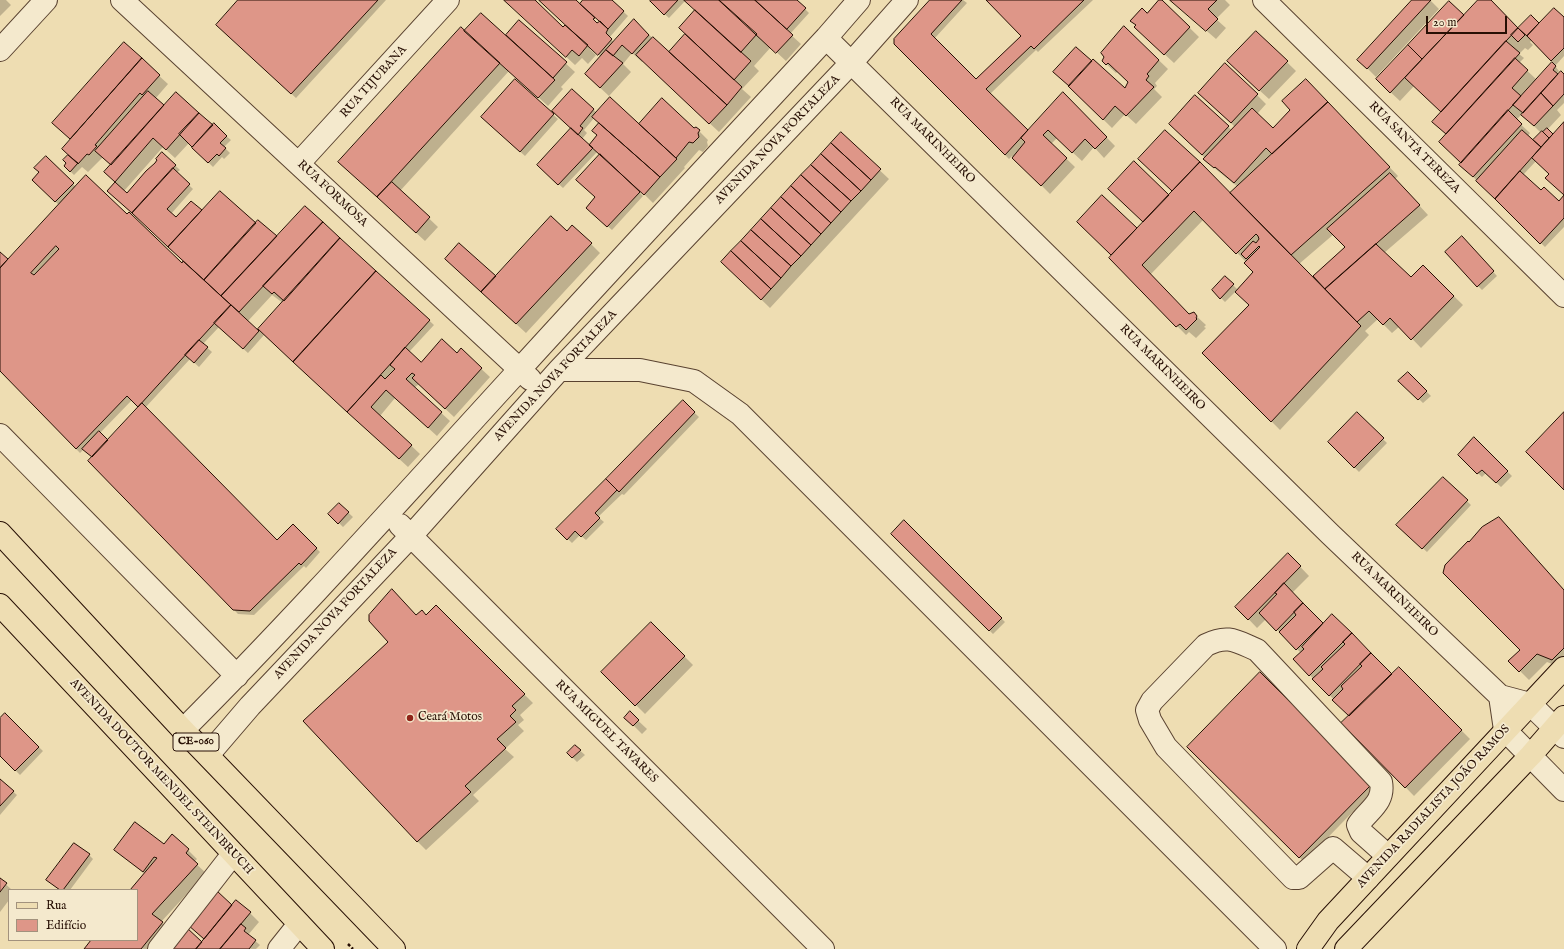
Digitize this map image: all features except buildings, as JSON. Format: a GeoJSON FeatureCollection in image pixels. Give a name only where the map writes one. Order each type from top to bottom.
{"type":"FeatureCollection","features":[{"type":"Feature","properties":{"kind":"main road","name":"CE-060"},"geometry":{"type":"LineString","coordinates":[[0,533],[184,730],[394,949]]}},
{"type":"Feature","properties":{"kind":"main road","name":"AVENIDA DOUTOR MENDEL STEINBRUCH"},"geometry":{"type":"LineString","coordinates":[[0,605],[323,949]]}},
{"type":"Feature","properties":{"kind":"main road","name":"AVENIDA RADIALISTA JOÃO RAMOS"},"geometry":{"type":"LineString","coordinates":[[1308,949],[1328,921],[1564,668]]}},
{"type":"Feature","properties":{"kind":"main road"},"geometry":{"type":"LineString","coordinates":[[1346,949],[1531,755],[1561,727]]}},
{"type":"Feature","properties":{"kind":"street"},"geometry":{"type":"LineString","coordinates":[[0,50],[46,0]]}},
{"type":"Feature","properties":{"kind":"street","name":"RUA FORMOSA"},"geometry":{"type":"LineString","coordinates":[[122,0],[542,390]]}},
{"type":"Feature","properties":{"kind":"street","name":"RUA TIJUBANA"},"geometry":{"type":"LineString","coordinates":[[299,163],[448,0]]}},
{"type":"Feature","properties":{"kind":"street"},"geometry":{"type":"LineString","coordinates":[[184,730],[237,676],[389,514],[520,369],[826,38],[859,0]]}},
{"type":"Feature","properties":{"kind":"street","name":"AVENIDA NOVA FORTALEZA"},"geometry":{"type":"LineString","coordinates":[[208,755],[250,706],[411,536],[559,370],[852,62],[907,0]]}},
{"type":"Feature","properties":{"kind":"street","name":"RUA SANTA TEREZA"},"geometry":{"type":"LineString","coordinates":[[1264,0],[1564,296]]}},
{"type":"Feature","properties":{"kind":"street","name":"RUA MARINHEIRO"},"geometry":{"type":"LineString","coordinates":[[826,38],[1330,534],[1500,696],[1530,704]]}},
{"type":"Feature","properties":{"kind":"street"},"geometry":{"type":"LineString","coordinates":[[559,370],[640,370],[694,381],[740,414],[1275,949]]}},
{"type":"Feature","properties":{"kind":"street"},"geometry":{"type":"LineString","coordinates":[[0,435],[237,676]]}},
{"type":"Feature","properties":{"kind":"street","name":"RUA MIGUEL TAVARES"},"geometry":{"type":"LineString","coordinates":[[389,514],[823,949]]}},
{"type":"Feature","properties":{"kind":"street"},"geometry":{"type":"LineString","coordinates":[[1368,878],[1333,848],[1299,878],[1293,878],[1166,747],[1150,720],[1148,710],[1152,701],[1206,645],[1216,640],[1230,638],[1257,650],[1381,782],[1382,790],[1380,798],[1374,809],[1363,818],[1358,825],[1361,832],[1388,856]]}},
{"type":"Feature","properties":{"kind":"street"},"geometry":{"type":"LineString","coordinates":[[1500,696],[1505,730],[1564,790]]}},
{"type":"Feature","properties":{"kind":"street"},"geometry":{"type":"LineString","coordinates":[[1530,704],[1561,727]]}},
{"type":"Feature","properties":{"kind":"street"},"geometry":{"type":"LineString","coordinates":[[159,949],[233,854]]}},
{"type":"Feature","properties":{"kind":"street"},"geometry":{"type":"LineString","coordinates":[[280,949],[299,924]]}},
{"type":"Feature","properties":{"kind":"place","name":"Ceará Motos"},"geometry":{"type":"Point","coordinates":[410,718]}}]}
